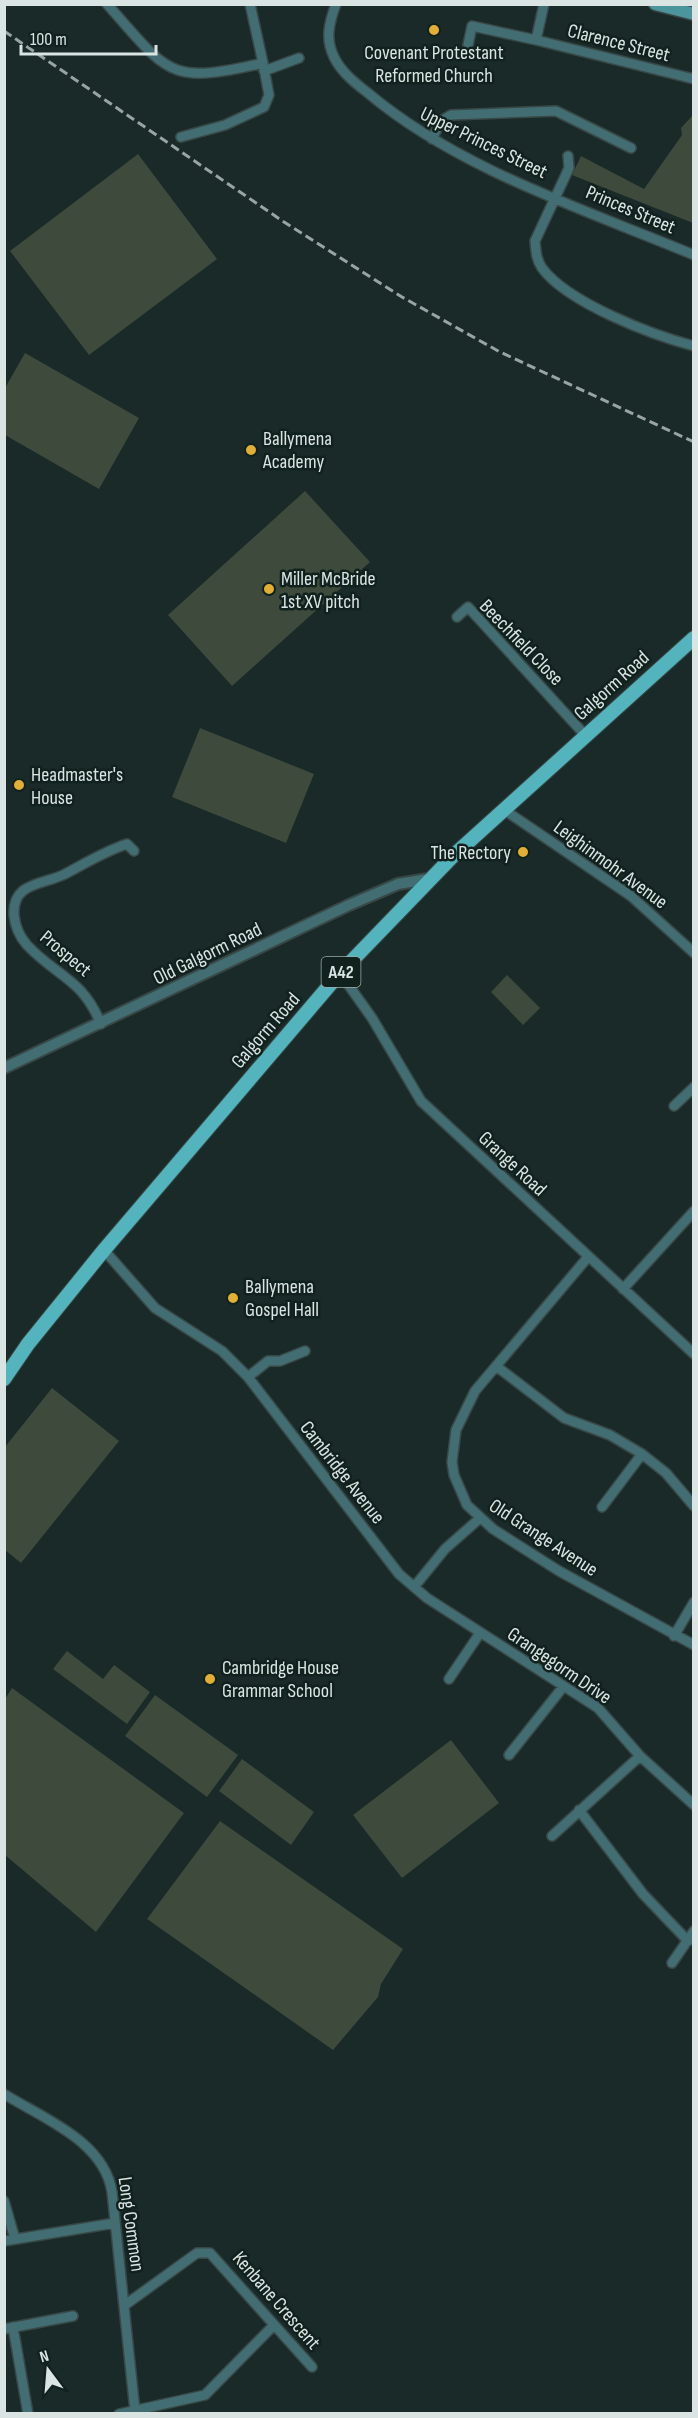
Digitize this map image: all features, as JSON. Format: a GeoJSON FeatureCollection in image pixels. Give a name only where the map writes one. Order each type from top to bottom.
{"type":"FeatureCollection","features":[{"type":"Feature","properties":{"kind":"main road"},"geometry":{"type":"LineString","coordinates":[[655,4],[693,14]]}},
{"type":"Feature","properties":{"kind":"main road","name":"Galgorm Road"},"geometry":{"type":"LineString","coordinates":[[4,1379],[28,1344],[104,1250],[340,973],[428,879],[693,638]]}},
{"type":"Feature","properties":{"kind":"street"},"geometry":{"type":"LineString","coordinates":[[107,4],[155,58],[178,71],[211,75],[263,67],[299,58]]}},
{"type":"Feature","properties":{"kind":"street"},"geometry":{"type":"LineString","coordinates":[[181,137],[225,125],[264,107],[269,98],[250,4]]}},
{"type":"Feature","properties":{"kind":"street","name":"Upper Princes Street"},"geometry":{"type":"LineString","coordinates":[[336,4],[328,38],[339,65],[390,111],[467,159],[554,196]]}},
{"type":"Feature","properties":{"kind":"street","name":"Clarence Street"},"geometry":{"type":"LineString","coordinates":[[536,40],[544,4]]}},
{"type":"Feature","properties":{"kind":"street","name":"Clarence Street"},"geometry":{"type":"LineString","coordinates":[[468,45],[472,26],[693,79]]}},
{"type":"Feature","properties":{"kind":"street"},"geometry":{"type":"LineString","coordinates":[[432,139],[441,121],[451,115],[548,110],[567,115],[631,148]]}},
{"type":"Feature","properties":{"kind":"street"},"geometry":{"type":"LineString","coordinates":[[568,156],[569,168],[535,241],[537,257],[546,272],[577,298],[671,340],[693,346]]}},
{"type":"Feature","properties":{"kind":"street","name":"Princes Street"},"geometry":{"type":"LineString","coordinates":[[554,196],[693,255]]}},
{"type":"Feature","properties":{"kind":"street","name":"Beechfield Close"},"geometry":{"type":"LineString","coordinates":[[457,617],[468,607],[585,735]]}},
{"type":"Feature","properties":{"kind":"street","name":"Leighinmohr Avenue"},"geometry":{"type":"LineString","coordinates":[[503,809],[631,896],[693,953]]}},
{"type":"Feature","properties":{"kind":"street","name":"Prospect"},"geometry":{"type":"LineString","coordinates":[[101,1024],[83,991],[23,940],[15,921],[15,904],[17,897],[28,886],[62,875],[106,851],[127,844],[134,851]]}},
{"type":"Feature","properties":{"kind":"street","name":"Old Galgorm Road"},"geometry":{"type":"LineString","coordinates":[[4,1068],[349,905],[398,884],[428,879]]}},
{"type":"Feature","properties":{"kind":"street","name":"Grange Road"},"geometry":{"type":"LineString","coordinates":[[340,973],[372,1018],[421,1101],[693,1354]]}},
{"type":"Feature","properties":{"kind":"street"},"geometry":{"type":"LineString","coordinates":[[674,1106],[693,1087]]}},
{"type":"Feature","properties":{"kind":"street"},"geometry":{"type":"LineString","coordinates":[[623,1289],[693,1211]]}},
{"type":"Feature","properties":{"kind":"street","name":"Cambridge Avenue"},"geometry":{"type":"LineString","coordinates":[[104,1250],[155,1308],[222,1351],[248,1377],[399,1574],[414,1587]]}},
{"type":"Feature","properties":{"kind":"street","name":"Old Grange Avenue"},"geometry":{"type":"LineString","coordinates":[[588,1257],[475,1390],[462,1413],[453,1447],[452,1462],[459,1491],[478,1518],[560,1571],[693,1645]]}},
{"type":"Feature","properties":{"kind":"street"},"geometry":{"type":"LineString","coordinates":[[248,1377],[268,1361],[280,1361],[305,1351]]}},
{"type":"Feature","properties":{"kind":"street"},"geometry":{"type":"LineString","coordinates":[[496,1366],[564,1418],[610,1435],[642,1454],[666,1473],[693,1506]]}},
{"type":"Feature","properties":{"kind":"street"},"geometry":{"type":"LineString","coordinates":[[602,1508],[642,1454]]}},
{"type":"Feature","properties":{"kind":"street"},"geometry":{"type":"LineString","coordinates":[[414,1587],[445,1549],[478,1518]]}},
{"type":"Feature","properties":{"kind":"street","name":"Grangegorm Drive"},"geometry":{"type":"LineString","coordinates":[[414,1587],[480,1633],[598,1708],[640,1756],[693,1804]]}},
{"type":"Feature","properties":{"kind":"street"},"geometry":{"type":"LineString","coordinates":[[674,1636],[693,1602]]}},
{"type":"Feature","properties":{"kind":"street","name":"Grangegorm Drive"},"geometry":{"type":"LineString","coordinates":[[449,1679],[480,1633]]}},
{"type":"Feature","properties":{"kind":"street"},"geometry":{"type":"LineString","coordinates":[[509,1755],[563,1687]]}},
{"type":"Feature","properties":{"kind":"street"},"geometry":{"type":"LineString","coordinates":[[552,1836],[640,1756]]}},
{"type":"Feature","properties":{"kind":"street"},"geometry":{"type":"LineString","coordinates":[[579,1810],[643,1894],[688,1941]]}},
{"type":"Feature","properties":{"kind":"street"},"geometry":{"type":"LineString","coordinates":[[672,1963],[693,1931]]}},
{"type":"Feature","properties":{"kind":"street","name":"Long Common"},"geometry":{"type":"LineString","coordinates":[[4,2094],[80,2140],[97,2156],[109,2177],[135,2411]]}},
{"type":"Feature","properties":{"kind":"street"},"geometry":{"type":"LineString","coordinates":[[4,2201],[15,2239]]}},
{"type":"Feature","properties":{"kind":"street"},"geometry":{"type":"LineString","coordinates":[[4,2241],[115,2223]]}},
{"type":"Feature","properties":{"kind":"street","name":"Kenbane Crescent"},"geometry":{"type":"LineString","coordinates":[[124,2305],[195,2254],[207,2252],[218,2259],[312,2367]]}},
{"type":"Feature","properties":{"kind":"street"},"geometry":{"type":"LineString","coordinates":[[28,2414],[9,2328],[73,2316]]}},
{"type":"Feature","properties":{"kind":"street"},"geometry":{"type":"LineString","coordinates":[[119,2414],[208,2394],[274,2325]]}},
{"type":"Feature","properties":{"kind":"green space"},"geometry":{"type":"Polygon","coordinates":[[[693,115],[693,223],[572,175],[581,156],[644,189],[682,135],[681,128],[693,115]]]}},
{"type":"Feature","properties":{"kind":"green space"},"geometry":{"type":"Polygon","coordinates":[[[138,154],[217,259],[89,355],[10,251],[138,154]]]}},
{"type":"Feature","properties":{"kind":"green space"},"geometry":{"type":"Polygon","coordinates":[[[25,353],[139,418],[99,489],[5,435],[5,388],[25,353]]]}},
{"type":"Feature","properties":{"kind":"green space","name":"Miller McBride 1st XV pitch"},"geometry":{"type":"Polygon","coordinates":[[[305,491],[370,562],[232,686],[168,615],[305,491]]]}},
{"type":"Feature","properties":{"kind":"green space"},"geometry":{"type":"Polygon","coordinates":[[[200,728],[314,774],[286,843],[172,797],[200,728]]]}},
{"type":"Feature","properties":{"kind":"green space"},"geometry":{"type":"Polygon","coordinates":[[[507,975],[540,1008],[523,1025],[491,992],[507,975]]]}},
{"type":"Feature","properties":{"kind":"green space"},"geometry":{"type":"Polygon","coordinates":[[[52,1388],[119,1441],[21,1563],[5,1550],[5,1447],[52,1388]]]}},
{"type":"Feature","properties":{"kind":"green space"},"geometry":{"type":"Polygon","coordinates":[[[67,1651],[103,1679],[114,1665],[150,1692],[127,1724],[53,1669],[67,1651]]]}},
{"type":"Feature","properties":{"kind":"green space"},"geometry":{"type":"Polygon","coordinates":[[[12,1688],[184,1813],[96,1932],[5,1855],[5,1699],[12,1688]]]}},
{"type":"Feature","properties":{"kind":"green space"},"geometry":{"type":"Polygon","coordinates":[[[155,1695],[238,1755],[207,1797],[125,1736],[155,1695]]]}},
{"type":"Feature","properties":{"kind":"green space"},"geometry":{"type":"Polygon","coordinates":[[[451,1740],[499,1803],[402,1878],[353,1815],[451,1740]]]}},
{"type":"Feature","properties":{"kind":"green space"},"geometry":{"type":"Polygon","coordinates":[[[242,1759],[314,1812],[291,1845],[219,1791],[242,1759]]]}},
{"type":"Feature","properties":{"kind":"green space"},"geometry":{"type":"Polygon","coordinates":[[[220,1821],[403,1949],[381,1984],[378,1997],[333,2050],[147,1919],[220,1821]]]}},
{"type":"Feature","properties":{"kind":"railway"},"geometry":{"type":"LineString","coordinates":[[4,31],[284,222],[402,297],[500,352],[694,442]]}},
{"type":"Feature","properties":{"kind":"place","name":"Covenant Protestant Reformed Church"},"geometry":{"type":"Point","coordinates":[434,30]}},
{"type":"Feature","properties":{"kind":"place","name":"Ballymena Academy"},"geometry":{"type":"Point","coordinates":[251,450]}},
{"type":"Feature","properties":{"kind":"place","name":"Miller McBride 1st XV pitch"},"geometry":{"type":"Point","coordinates":[269,589]}},
{"type":"Feature","properties":{"kind":"place","name":"Headmaster's House"},"geometry":{"type":"Point","coordinates":[19,785]}},
{"type":"Feature","properties":{"kind":"place","name":"The Rectory"},"geometry":{"type":"Point","coordinates":[523,852]}},
{"type":"Feature","properties":{"kind":"place","name":"Ballymena Gospel Hall"},"geometry":{"type":"Point","coordinates":[233,1298]}},
{"type":"Feature","properties":{"kind":"place","name":"Cambridge House Grammar School"},"geometry":{"type":"Point","coordinates":[210,1679]}}]}
